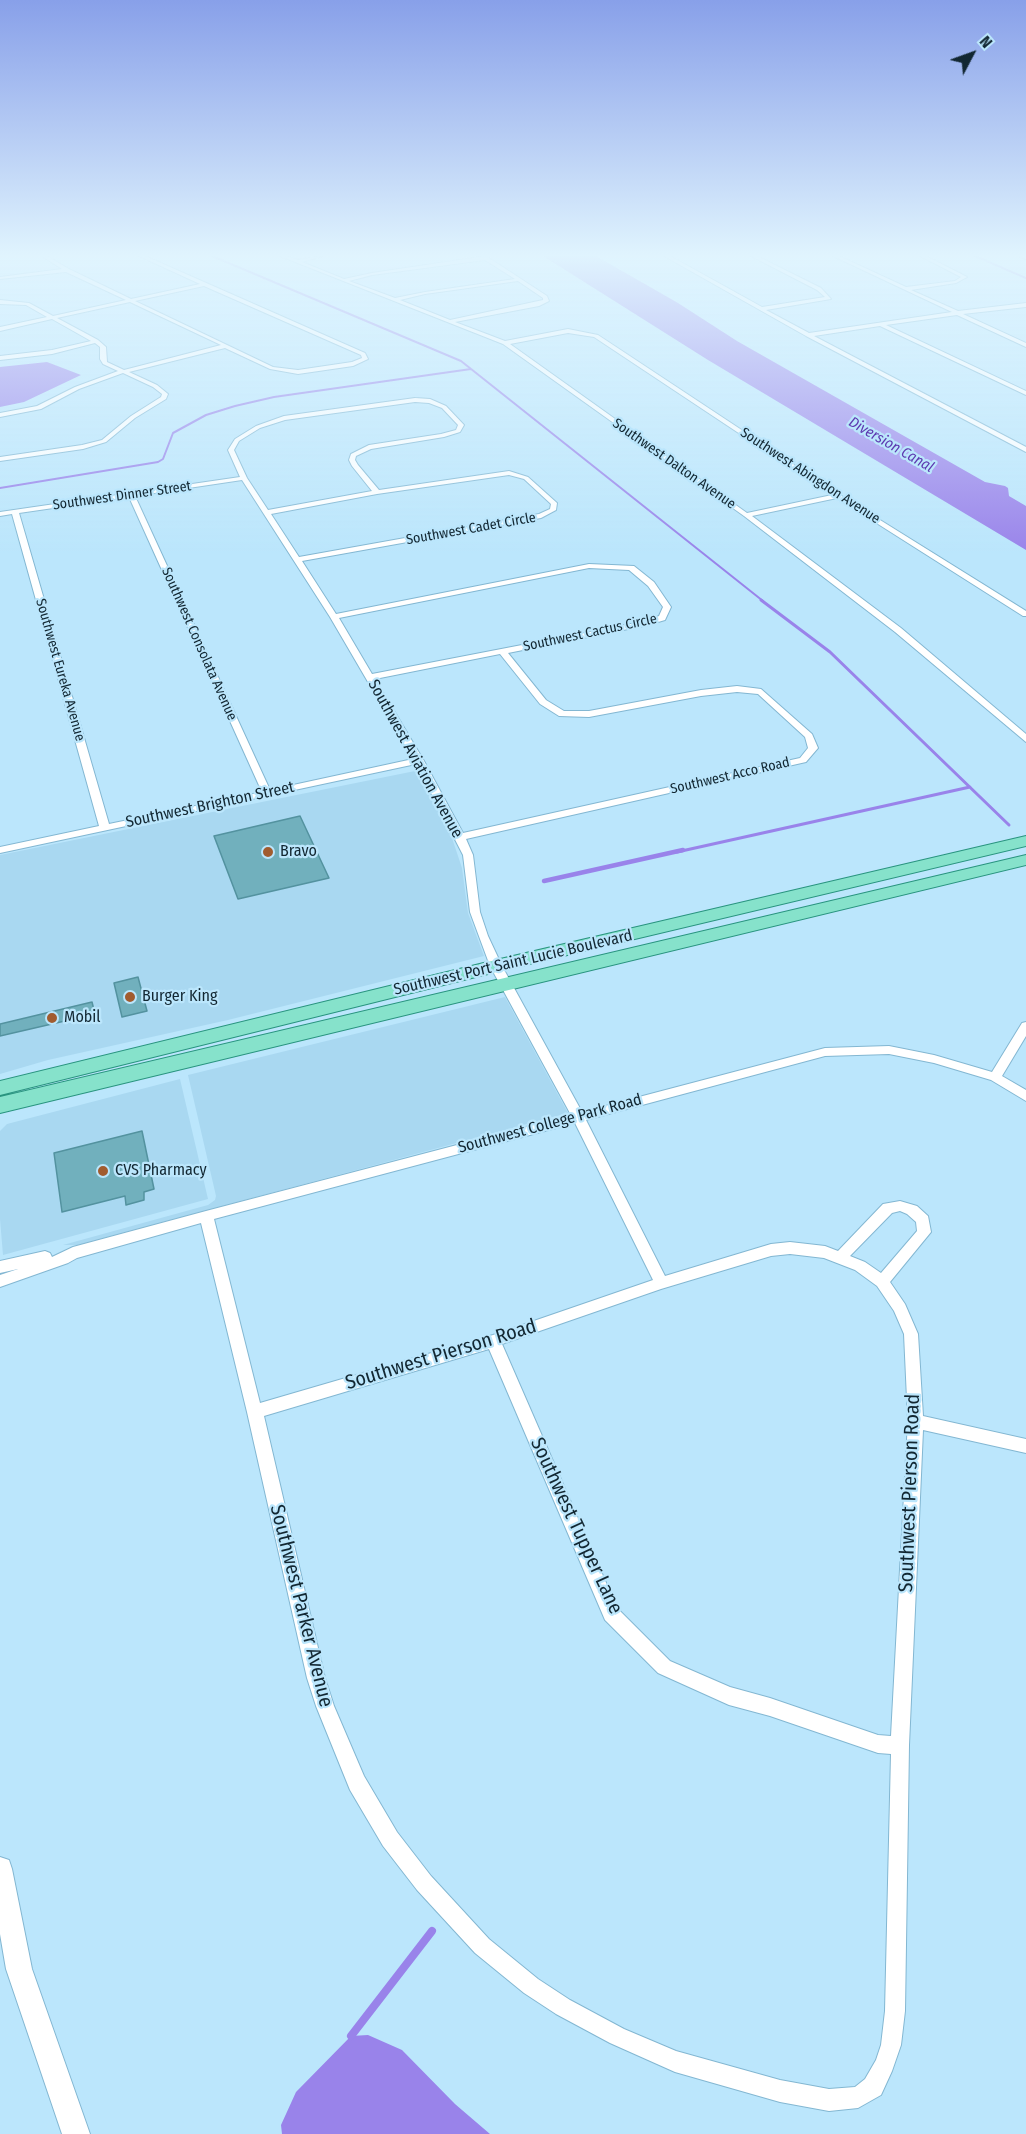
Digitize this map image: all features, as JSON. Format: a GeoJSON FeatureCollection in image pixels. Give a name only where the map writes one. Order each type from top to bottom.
{"type":"FeatureCollection","features":[{"type":"Feature","properties":{"kind":"main road","name":"Southwest Port Saint Lucie Boulevard"},"geometry":{"type":"LineString","coordinates":[[0,1088],[496,966],[1026,841]]}},
{"type":"Feature","properties":{"kind":"main road","name":"Southwest Port Saint Lucie Boulevard"},"geometry":{"type":"LineString","coordinates":[[0,1105],[1026,860]]}},
{"type":"Feature","properties":{"kind":"street"},"geometry":{"type":"LineString","coordinates":[[0,358],[21,356]]}},
{"type":"Feature","properties":{"kind":"street"},"geometry":{"type":"LineString","coordinates":[[0,459],[83,447],[104,441],[133,417],[164,398],[165,394],[155,386],[105,363],[103,356]]}},
{"type":"Feature","properties":{"kind":"street"},"geometry":{"type":"LineString","coordinates":[[0,415],[32,410],[77,388],[122,372],[187,356]]}},
{"type":"Feature","properties":{"kind":"street"},"geometry":{"type":"LineString","coordinates":[[247,356],[282,371],[298,372],[353,364],[365,359],[364,356]]}},
{"type":"Feature","properties":{"kind":"street","name":"Southwest Dalton Avenue"},"geometry":{"type":"LineString","coordinates":[[523,356],[746,515],[898,630],[1026,739]]}},
{"type":"Feature","properties":{"kind":"street","name":"Southwest Abingdon Avenue"},"geometry":{"type":"LineString","coordinates":[[626,356],[838,496],[1026,614]]}},
{"type":"Feature","properties":{"kind":"street"},"geometry":{"type":"LineString","coordinates":[[847,356],[1026,450]]}},
{"type":"Feature","properties":{"kind":"street"},"geometry":{"type":"LineString","coordinates":[[947,356],[1026,393]]}},
{"type":"Feature","properties":{"kind":"street","name":"Southwest Aviation Avenue"},"geometry":{"type":"LineString","coordinates":[[377,492],[355,466],[352,457],[355,453],[375,446],[450,434],[460,429],[458,420],[439,404],[415,400],[284,418],[258,427],[237,440],[231,450],[244,477],[334,617],[420,761],[468,855],[475,912],[496,966],[578,1116],[661,1283]]}},
{"type":"Feature","properties":{"kind":"street","name":"Southwest Cadet Circle"},"geometry":{"type":"LineString","coordinates":[[268,512],[377,492],[509,473],[526,478],[555,504],[553,510],[541,516],[297,560]]}},
{"type":"Feature","properties":{"kind":"street","name":"Southwest Dinner Street"},"geometry":{"type":"LineString","coordinates":[[0,514],[244,477]]}},
{"type":"Feature","properties":{"kind":"street","name":"Southwest Consolata Avenue"},"geometry":{"type":"LineString","coordinates":[[131,494],[267,793]]}},
{"type":"Feature","properties":{"kind":"street"},"geometry":{"type":"LineString","coordinates":[[746,515],[838,496]]}},
{"type":"Feature","properties":{"kind":"street","name":"Southwest Eureka Avenue"},"geometry":{"type":"LineString","coordinates":[[15,512],[105,828]]}},
{"type":"Feature","properties":{"kind":"street","name":"Southwest Cactus Circle"},"geometry":{"type":"LineString","coordinates":[[334,617],[589,566],[631,568],[651,584],[667,607],[662,618],[648,623],[370,677]]}},
{"type":"Feature","properties":{"kind":"street","name":"Southwest Acco Road"},"geometry":{"type":"LineString","coordinates":[[459,837],[803,760],[813,748],[809,736],[760,692],[737,689],[701,693],[589,714],[562,714],[543,702],[503,652]]}},
{"type":"Feature","properties":{"kind":"street","name":"Southwest Brighton Street"},"geometry":{"type":"LineString","coordinates":[[0,850],[420,761]]}},
{"type":"Feature","properties":{"kind":"street"},"geometry":{"type":"LineString","coordinates":[[995,1077],[1026,1026]]}},
{"type":"Feature","properties":{"kind":"street","name":"Southwest College Park Road"},"geometry":{"type":"LineString","coordinates":[[0,1281],[63,1259],[73,1253],[206,1216],[825,1052],[889,1050],[934,1059],[995,1077],[1026,1096]]}},
{"type":"Feature","properties":{"kind":"street"},"geometry":{"type":"LineString","coordinates":[[841,1257],[888,1208],[900,1206],[912,1210],[922,1220],[924,1232],[882,1282]]}},
{"type":"Feature","properties":{"kind":"street","name":"Southwest Parker Avenue"},"geometry":{"type":"LineString","coordinates":[[206,1216],[255,1412],[316,1678],[338,1742],[357,1783],[390,1839],[448,1912],[482,1946],[531,1986],[563,2007],[627,2040],[675,2061],[780,2091],[829,2100],[858,2097],[873,2087],[885,2064],[891,2045],[895,2011]]}},
{"type":"Feature","properties":{"kind":"street","name":"Southwest Pierson Road"},"geometry":{"type":"LineString","coordinates":[[255,1412],[493,1341],[661,1283],[771,1250],[807,1249],[841,1257],[860,1266],[882,1282],[903,1314],[910,1334],[916,1421],[900,1745],[895,2011]]}},
{"type":"Feature","properties":{"kind":"street","name":"Southwest College Park Road"},"geometry":{"type":"LineString","coordinates":[[0,1267],[62,1252],[73,1253]]}},
{"type":"Feature","properties":{"kind":"street","name":"Southwest Tupper Lane"},"geometry":{"type":"LineString","coordinates":[[493,1341],[611,1614],[664,1667],[729,1696],[770,1707],[878,1744],[900,1745]]}},
{"type":"Feature","properties":{"kind":"street"},"geometry":{"type":"LineString","coordinates":[[916,1421],[1026,1446]]}},
{"type":"Feature","properties":{"kind":"street"},"geometry":{"type":"LineString","coordinates":[[0,1869],[19,1969],[76,2134]]}},
{"type":"Feature","properties":{"kind":"shaded area"},"geometry":{"type":"Polygon","coordinates":[[[415,771],[450,832],[462,868],[468,913],[484,956],[228,1020],[48,1060],[0,1074],[0,855],[415,771]]]}},
{"type":"Feature","properties":{"kind":"shaded area"},"geometry":{"type":"Polygon","coordinates":[[[505,997],[568,1113],[78,1245],[63,1245],[208,1205],[215,1200],[216,1196],[188,1075],[505,997]]]}},
{"type":"Feature","properties":{"kind":"shaded area"},"geometry":{"type":"Polygon","coordinates":[[[180,1079],[208,1199],[3,1255],[0,1219],[0,1131],[7,1124],[180,1079]]]}},
{"type":"Feature","properties":{"kind":"water","name":"Diversion Canal"},"geometry":{"type":"Polygon","coordinates":[[[701,356],[763,356],[985,482],[1005,486],[1008,488],[1009,496],[1026,506],[1026,550],[701,356]]]}},
{"type":"Feature","properties":{"kind":"water"},"geometry":{"type":"Polygon","coordinates":[[[47,362],[81,375],[24,402],[0,407],[0,367],[47,362]]]}},
{"type":"Feature","properties":{"kind":"water"},"geometry":{"type":"Polygon","coordinates":[[[368,2035],[402,2050],[455,2104],[490,2134],[282,2134],[281,2125],[296,2092],[351,2036],[368,2035]]]}},
{"type":"Feature","properties":{"kind":"building","name":"Bravo"},"geometry":{"type":"Polygon","coordinates":[[[300,816],[329,878],[238,899],[214,836],[300,816]]]}},
{"type":"Feature","properties":{"kind":"building","name":"Burger King"},"geometry":{"type":"Polygon","coordinates":[[[138,977],[147,1011],[122,1017],[114,983],[138,977]]]}},
{"type":"Feature","properties":{"kind":"building","name":"Mobil"},"geometry":{"type":"Polygon","coordinates":[[[92,1002],[95,1014],[0,1036],[0,1024],[92,1002]]]}},
{"type":"Feature","properties":{"kind":"building","name":"CVS Pharmacy"},"geometry":{"type":"Polygon","coordinates":[[[142,1131],[154,1189],[144,1192],[144,1200],[126,1205],[125,1196],[62,1212],[54,1153],[142,1131]]]}},
{"type":"Feature","properties":{"kind":"waterway"},"geometry":{"type":"LineString","coordinates":[[448,356],[461,361],[763,601]]}},
{"type":"Feature","properties":{"kind":"waterway"},"geometry":{"type":"LineString","coordinates":[[0,488],[158,462],[163,459],[173,433],[206,415],[235,406],[274,397],[471,369]]}},
{"type":"Feature","properties":{"kind":"waterway"},"geometry":{"type":"LineString","coordinates":[[761,600],[830,652],[970,787]]}},
{"type":"Feature","properties":{"kind":"waterway"},"geometry":{"type":"LineString","coordinates":[[677,852],[970,787]]}},
{"type":"Feature","properties":{"kind":"waterway"},"geometry":{"type":"LineString","coordinates":[[970,787],[1009,825]]}},
{"type":"Feature","properties":{"kind":"waterway"},"geometry":{"type":"LineString","coordinates":[[544,881],[683,850]]}},
{"type":"Feature","properties":{"kind":"waterway"},"geometry":{"type":"LineString","coordinates":[[351,2036],[432,1931]]}},
{"type":"Feature","properties":{"kind":"place","name":"Bravo"},"geometry":{"type":"Point","coordinates":[268,852]}},
{"type":"Feature","properties":{"kind":"place","name":"Burger King"},"geometry":{"type":"Point","coordinates":[130,997]}},
{"type":"Feature","properties":{"kind":"place","name":"Mobil"},"geometry":{"type":"Point","coordinates":[52,1018]}},
{"type":"Feature","properties":{"kind":"place","name":"CVS Pharmacy"},"geometry":{"type":"Point","coordinates":[103,1171]}}]}
